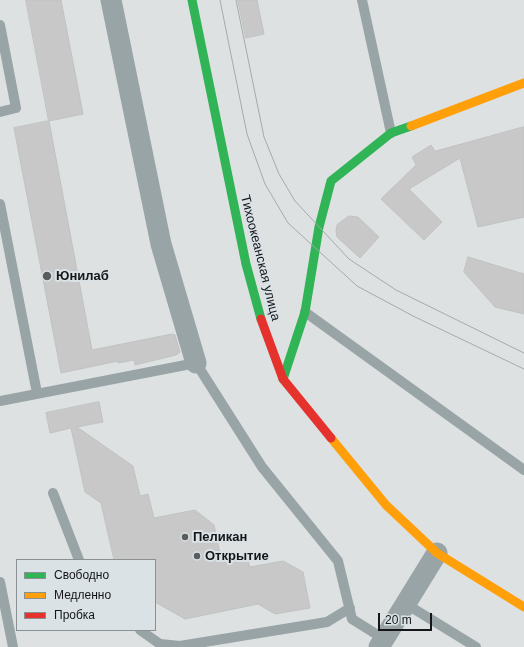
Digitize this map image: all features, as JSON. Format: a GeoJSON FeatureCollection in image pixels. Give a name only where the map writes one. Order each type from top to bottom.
{"type":"FeatureCollection","features":[{"type":"Feature","properties":{"kind":"main road","name":"Тихоокеанская улица"},"geometry":{"type":"LineString","coordinates":[[192,0],[246,264],[262,324],[283,379],[386,505],[437,553],[524,606]]}},
{"type":"Feature","properties":{"kind":"main road"},"geometry":{"type":"LineString","coordinates":[[283,379],[305,312],[320,227],[331,182],[390,133],[524,83]]}},
{"type":"Feature","properties":{"kind":"street"},"geometry":{"type":"LineString","coordinates":[[110,0],[161,244],[196,363]]}},
{"type":"Feature","properties":{"kind":"street"},"geometry":{"type":"LineString","coordinates":[[381,643],[437,553]]}},
{"type":"Feature","properties":{"kind":"lane"},"geometry":{"type":"LineString","coordinates":[[181,0],[195,18]]}},
{"type":"Feature","properties":{"kind":"lane"},"geometry":{"type":"LineString","coordinates":[[362,0],[390,133]]}},
{"type":"Feature","properties":{"kind":"lane"},"geometry":{"type":"LineString","coordinates":[[0,25],[16,108],[0,112]]}},
{"type":"Feature","properties":{"kind":"lane"},"geometry":{"type":"LineString","coordinates":[[0,204],[37,393]]}},
{"type":"Feature","properties":{"kind":"lane"},"geometry":{"type":"LineString","coordinates":[[305,312],[524,470]]}},
{"type":"Feature","properties":{"kind":"lane"},"geometry":{"type":"LineString","coordinates":[[0,401],[196,363],[262,467],[338,561],[352,619],[381,643]]}},
{"type":"Feature","properties":{"kind":"lane"},"geometry":{"type":"LineString","coordinates":[[53,493],[79,559]]}},
{"type":"Feature","properties":{"kind":"lane"},"geometry":{"type":"LineString","coordinates":[[0,582],[13,647]]}},
{"type":"Feature","properties":{"kind":"lane"},"geometry":{"type":"LineString","coordinates":[[406,604],[476,647]]}},
{"type":"Feature","properties":{"kind":"lane"},"geometry":{"type":"LineString","coordinates":[[141,631],[160,644],[180,646],[327,622],[350,608]]}},
{"type":"Feature","properties":{"kind":"building"},"geometry":{"type":"Polygon","coordinates":[[[26,0],[61,0],[83,114],[49,121],[26,0]]]}},
{"type":"Feature","properties":{"kind":"building"},"geometry":{"type":"Polygon","coordinates":[[[238,0],[257,0],[264,34],[246,38],[238,0]]]}},
{"type":"Feature","properties":{"kind":"building"},"geometry":{"type":"Polygon","coordinates":[[[49,121],[92,350],[172,334],[175,335],[180,352],[176,355],[135,365],[134,360],[118,363],[118,361],[61,373],[14,128],[49,121]]]}},
{"type":"Feature","properties":{"kind":"building"},"geometry":{"type":"Polygon","coordinates":[[[524,127],[524,217],[478,227],[460,158],[409,189],[442,222],[424,240],[381,199],[416,165],[412,157],[431,145],[435,151],[524,127]]]}},
{"type":"Feature","properties":{"kind":"building"},"geometry":{"type":"Polygon","coordinates":[[[349,216],[358,217],[379,237],[360,258],[337,237],[337,225],[349,216]]]}},
{"type":"Feature","properties":{"kind":"building"},"geometry":{"type":"Polygon","coordinates":[[[468,257],[524,274],[524,314],[495,307],[464,272],[468,257]]]}},
{"type":"Feature","properties":{"kind":"building"},"geometry":{"type":"Polygon","coordinates":[[[99,402],[103,422],[77,427],[133,466],[140,496],[148,494],[154,518],[195,510],[214,525],[222,563],[247,558],[250,567],[283,561],[303,572],[310,608],[275,614],[258,604],[185,619],[156,603],[156,559],[114,559],[101,503],[85,492],[71,428],[50,433],[46,413],[99,402]]]}},
{"type":"Feature","properties":{"kind":"tram line"},"geometry":{"type":"LineString","coordinates":[[220,0],[247,134],[265,184],[288,223],[357,286],[415,317],[524,369]]}},
{"type":"Feature","properties":{"kind":"tram line"},"geometry":{"type":"LineString","coordinates":[[236,0],[264,137],[279,174],[295,201],[349,259],[396,290],[524,353]]}},
{"type":"Feature","properties":{"kind":"traffic: fast"},"geometry":{"type":"LineString","coordinates":[[192,0],[246,264],[261,319]]}},
{"type":"Feature","properties":{"kind":"traffic: fast"},"geometry":{"type":"LineString","coordinates":[[283,379],[305,312],[319,227],[331,181],[391,133],[411,126]]}},
{"type":"Feature","properties":{"kind":"traffic: slow"},"geometry":{"type":"LineString","coordinates":[[411,126],[524,83]]}},
{"type":"Feature","properties":{"kind":"traffic: slow"},"geometry":{"type":"LineString","coordinates":[[331,438],[386,505],[437,553],[524,607]]}},
{"type":"Feature","properties":{"kind":"traffic: jam"},"geometry":{"type":"LineString","coordinates":[[261,319],[283,379],[331,438]]}},
{"type":"Feature","properties":{"kind":"place","name":"Юнилаб"},"geometry":{"type":"Point","coordinates":[47,276]}},
{"type":"Feature","properties":{"kind":"place","name":"Пеликан"},"geometry":{"type":"Point","coordinates":[185,537]}},
{"type":"Feature","properties":{"kind":"place","name":"Открытие"},"geometry":{"type":"Point","coordinates":[197,556]}}]}
